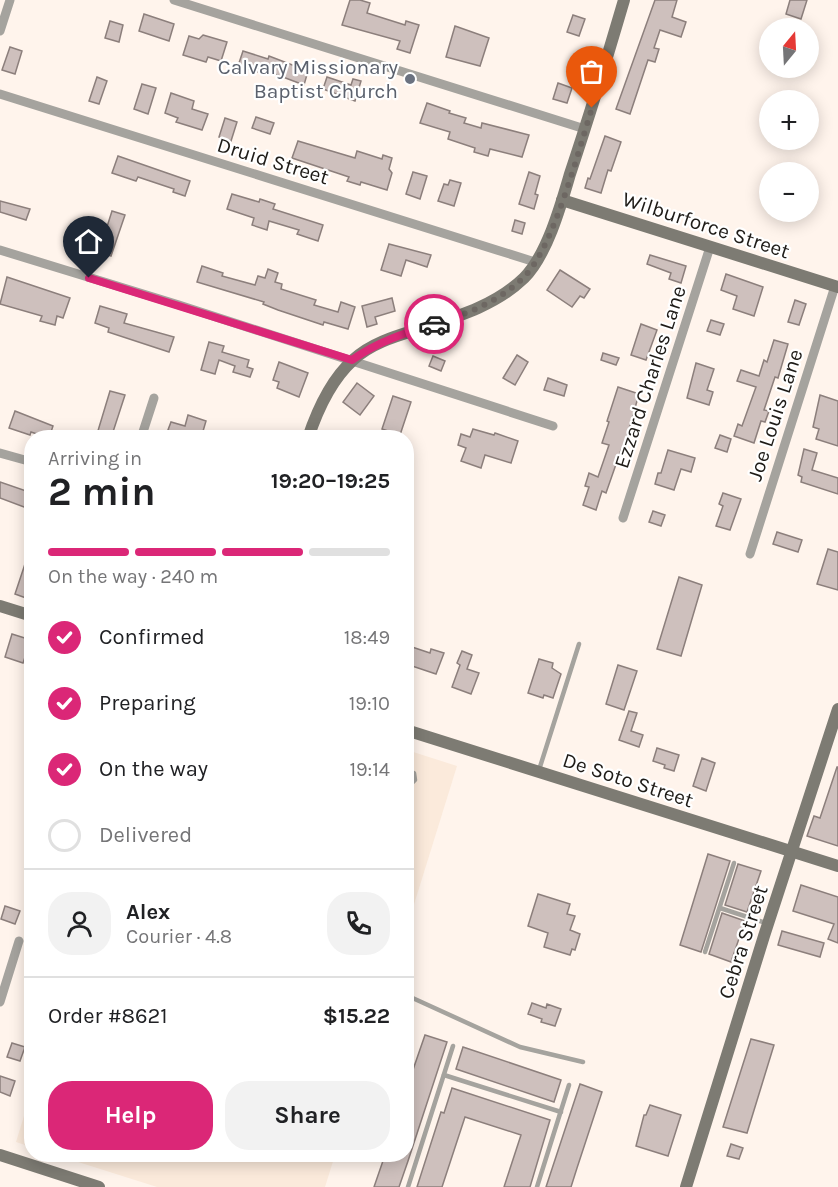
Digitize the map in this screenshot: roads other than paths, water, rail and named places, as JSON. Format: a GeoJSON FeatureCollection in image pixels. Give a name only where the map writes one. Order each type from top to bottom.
{"type":"FeatureCollection","features":[{"type":"Feature","properties":{"kind":"street"},"geometry":{"type":"LineString","coordinates":[[0,31],[10,0]]}},
{"type":"Feature","properties":{"kind":"street"},"geometry":{"type":"LineString","coordinates":[[174,0],[585,129]]}},
{"type":"Feature","properties":{"kind":"street"},"geometry":{"type":"LineString","coordinates":[[311,430],[333,386],[352,360],[364,351],[393,337],[447,320],[490,303],[525,277],[553,226],[624,0]]}},
{"type":"Feature","properties":{"kind":"street","name":"Druid Street"},"geometry":{"type":"LineString","coordinates":[[0,94],[535,262]]}},
{"type":"Feature","properties":{"kind":"street","name":"Wilburforce Street"},"geometry":{"type":"LineString","coordinates":[[562,200],[710,247],[837,283]]}},
{"type":"Feature","properties":{"kind":"street","name":"Ezzard Charles Lane"},"geometry":{"type":"LineString","coordinates":[[624,518],[710,247]]}},
{"type":"Feature","properties":{"kind":"street"},"geometry":{"type":"LineString","coordinates":[[0,250],[352,360],[553,426]]}},
{"type":"Feature","properties":{"kind":"street","name":"Joe Louis Lane"},"geometry":{"type":"LineString","coordinates":[[750,554],[837,283]]}},
{"type":"Feature","properties":{"kind":"street"},"geometry":{"type":"LineString","coordinates":[[144,430],[154,398]]}},
{"type":"Feature","properties":{"kind":"street"},"geometry":{"type":"LineString","coordinates":[[0,453],[24,460]]}},
{"type":"Feature","properties":{"kind":"street"},"geometry":{"type":"LineString","coordinates":[[0,606],[24,614]]}},
{"type":"Feature","properties":{"kind":"street","name":"Cebra Street"},"geometry":{"type":"LineString","coordinates":[[687,1187],[768,923],[838,709]]}},
{"type":"Feature","properties":{"kind":"street","name":"De Soto Street"},"geometry":{"type":"LineString","coordinates":[[414,733],[838,866]]}},
{"type":"Feature","properties":{"kind":"street"},"geometry":{"type":"LineString","coordinates":[[0,1002],[19,941]]}},
{"type":"Feature","properties":{"kind":"street"},"geometry":{"type":"LineString","coordinates":[[0,1155],[99,1187]]}},
{"type":"Feature","properties":{"kind":"lane"},"geometry":{"type":"LineString","coordinates":[[539,772],[579,644]]}},
{"type":"Feature","properties":{"kind":"lane"},"geometry":{"type":"LineString","coordinates":[[705,951],[734,863]]}},
{"type":"Feature","properties":{"kind":"lane"},"geometry":{"type":"LineString","coordinates":[[720,908],[768,923]]}},
{"type":"Feature","properties":{"kind":"lane"},"geometry":{"type":"LineString","coordinates":[[414,999],[520,1047],[583,1062]]}},
{"type":"Feature","properties":{"kind":"lane"},"geometry":{"type":"LineString","coordinates":[[408,1187],[453,1046]]}},
{"type":"Feature","properties":{"kind":"lane"},"geometry":{"type":"LineString","coordinates":[[444,1075],[561,1112]]}},
{"type":"Feature","properties":{"kind":"lane"},"geometry":{"type":"LineString","coordinates":[[537,1187],[569,1085]]}},
{"type":"Feature","properties":{"kind":"place","name":"Calvary Missionary Baptist Church"},"geometry":{"type":"Point","coordinates":[410,79]}}]}
